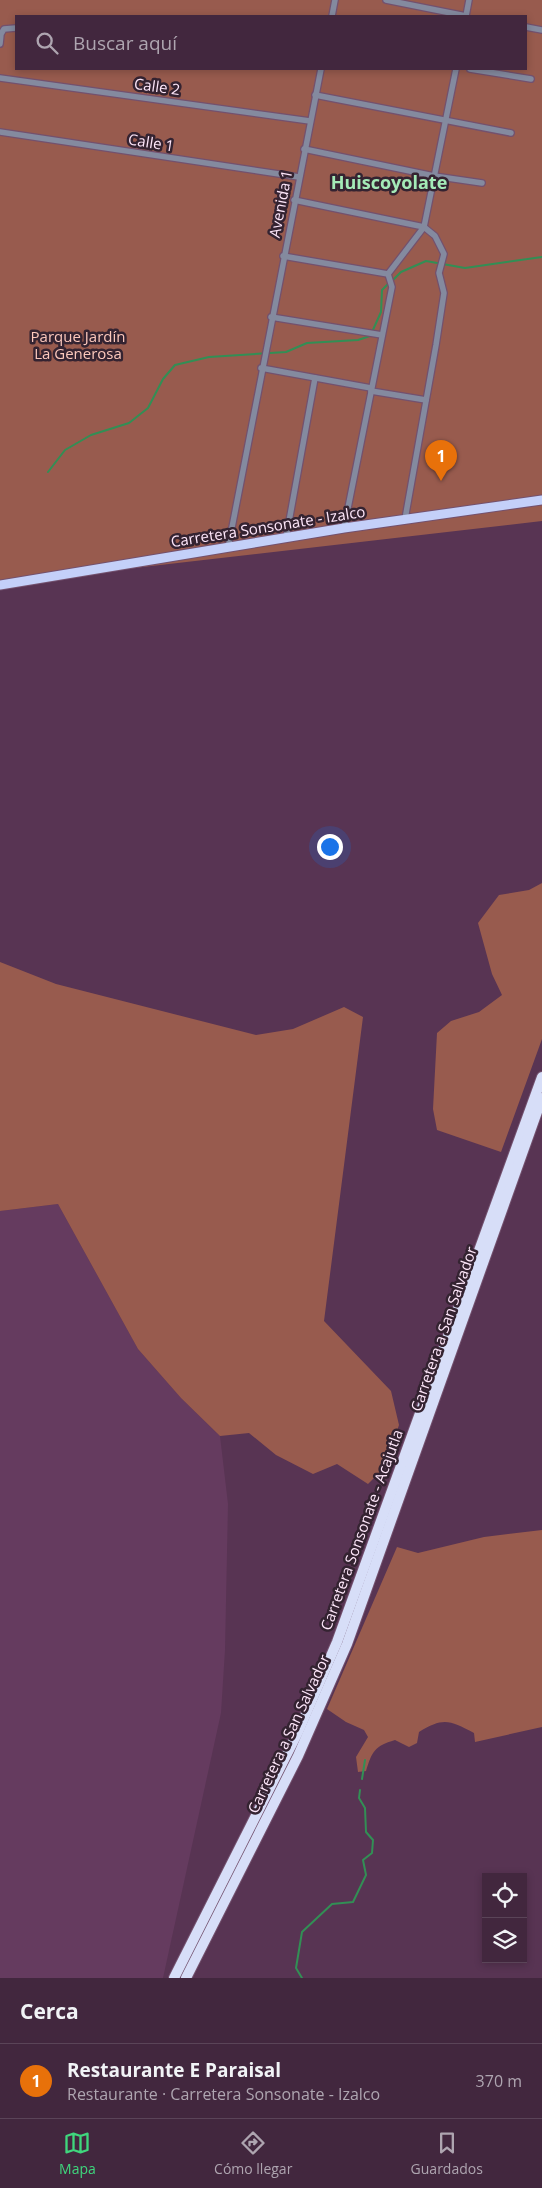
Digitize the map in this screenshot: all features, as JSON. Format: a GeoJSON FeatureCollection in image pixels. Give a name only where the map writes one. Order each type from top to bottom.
{"type":"FeatureCollection","features":[{"type":"Feature","properties":{"kind":"highway","name":"Carretera Sonsonate - Acajutla"},"geometry":{"type":"LineString","coordinates":[[174,1978],[298,1732],[337,1642],[542,1077]]}},
{"type":"Feature","properties":{"kind":"highway","name":"Carretera a San Salvador"},"geometry":{"type":"LineString","coordinates":[[186,1978],[298,1756],[347,1644],[542,1098]]}},
{"type":"Feature","properties":{"kind":"main road","name":"Carretera Sonsonate - Izalco"},"geometry":{"type":"LineString","coordinates":[[0,585],[344,528],[542,500]]}},
{"type":"Feature","properties":{"kind":"street"},"geometry":{"type":"LineString","coordinates":[[332,15],[335,0]]}},
{"type":"Feature","properties":{"kind":"street"},"geometry":{"type":"LineString","coordinates":[[386,0],[461,15]]}},
{"type":"Feature","properties":{"kind":"street"},"geometry":{"type":"LineString","coordinates":[[466,15],[469,0]]}},
{"type":"Feature","properties":{"kind":"street"},"geometry":{"type":"LineString","coordinates":[[527,27],[542,30]]}},
{"type":"Feature","properties":{"kind":"street"},"geometry":{"type":"LineString","coordinates":[[0,44],[1,34],[4,29],[14,28]]}},
{"type":"Feature","properties":{"kind":"street","name":"Avenida 1"},"geometry":{"type":"LineString","coordinates":[[228,548],[261,368],[321,70]]}},
{"type":"Feature","properties":{"kind":"street"},"geometry":{"type":"LineString","coordinates":[[388,276],[424,227],[456,70]]}},
{"type":"Feature","properties":{"kind":"street"},"geometry":{"type":"LineString","coordinates":[[476,70],[531,79]]}},
{"type":"Feature","properties":{"kind":"street","name":"Calle 2"},"geometry":{"type":"LineString","coordinates":[[0,78],[310,121]]}},
{"type":"Feature","properties":{"kind":"street"},"geometry":{"type":"LineString","coordinates":[[315,96],[511,132]]}},
{"type":"Feature","properties":{"kind":"street","name":"Calle 1"},"geometry":{"type":"LineString","coordinates":[[0,132],[299,178]]}},
{"type":"Feature","properties":{"kind":"street"},"geometry":{"type":"LineString","coordinates":[[304,148],[434,176],[482,183]]}},
{"type":"Feature","properties":{"kind":"street"},"geometry":{"type":"LineString","coordinates":[[294,200],[424,227],[435,236],[444,254],[439,273],[444,292],[404,519]]}},
{"type":"Feature","properties":{"kind":"street"},"geometry":{"type":"LineString","coordinates":[[283,256],[388,276]]}},
{"type":"Feature","properties":{"kind":"street"},"geometry":{"type":"LineString","coordinates":[[344,528],[371,389],[378,335],[392,287],[388,276]]}},
{"type":"Feature","properties":{"kind":"street"},"geometry":{"type":"LineString","coordinates":[[271,317],[378,335]]}},
{"type":"Feature","properties":{"kind":"street"},"geometry":{"type":"LineString","coordinates":[[261,368],[426,400]]}},
{"type":"Feature","properties":{"kind":"street"},"geometry":{"type":"LineString","coordinates":[[286,538],[315,378]]}},
{"type":"Feature","properties":{"kind":"shaded area"},"geometry":{"type":"Polygon","coordinates":[[[58,1204],[138,1349],[181,1398],[220,1436],[228,1504],[225,1650],[221,1713],[163,1978],[0,1978],[0,1211],[58,1204]]]}},
{"type":"Feature","properties":{"kind":"green space","name":"Parque Jardín La Generosa"},"geometry":{"type":"Polygon","coordinates":[[[0,0],[542,0],[542,521],[73,575],[0,588],[0,0]]]}},
{"type":"Feature","properties":{"kind":"green space"},"geometry":{"type":"Polygon","coordinates":[[[542,883],[542,1039],[501,1152],[437,1130],[433,1109],[437,1033],[451,1021],[479,1012],[502,995],[492,974],[478,923],[499,895],[529,890],[542,883]]]}},
{"type":"Feature","properties":{"kind":"green space"},"geometry":{"type":"Polygon","coordinates":[[[0,962],[56,984],[256,1035],[293,1029],[344,1007],[363,1017],[324,1321],[391,1391],[399,1425],[385,1467],[368,1484],[337,1464],[313,1474],[276,1455],[249,1433],[220,1436],[181,1398],[138,1349],[58,1204],[0,1211],[0,962]]]}},
{"type":"Feature","properties":{"kind":"green space"},"geometry":{"type":"Polygon","coordinates":[[[542,1530],[542,1727],[475,1742],[474,1733],[459,1725],[441,1722],[419,1732],[417,1743],[409,1747],[395,1740],[378,1747],[372,1754],[366,1771],[358,1772],[356,1757],[368,1737],[364,1730],[346,1722],[327,1709],[397,1547],[418,1553],[484,1537],[542,1530]]]}},
{"type":"Feature","properties":{"kind":"waterway"},"geometry":{"type":"LineString","coordinates":[[392,281],[401,272],[426,261],[465,268],[542,257]]}},
{"type":"Feature","properties":{"kind":"waterway"},"geometry":{"type":"LineString","coordinates":[[372,332],[381,312],[382,290],[388,284]]}},
{"type":"Feature","properties":{"kind":"waterway"},"geometry":{"type":"LineString","coordinates":[[48,472],[65,450],[91,435],[129,423],[148,408],[163,379],[175,365],[209,357],[286,352],[307,343],[358,340],[370,336]]}},
{"type":"Feature","properties":{"kind":"waterway"},"geometry":{"type":"LineString","coordinates":[[362,1779],[365,1760]]}},
{"type":"Feature","properties":{"kind":"waterway"},"geometry":{"type":"LineString","coordinates":[[302,1978],[296,1968],[302,1932],[332,1904],[353,1902],[366,1875],[363,1860],[372,1853],[373,1840],[366,1832],[365,1808],[359,1798],[360,1790]]}},
{"type":"Feature","properties":{"kind":"place","name":"Restaurante E Paraisal"},"geometry":{"type":"Point","coordinates":[441,481]}},
{"type":"Feature","properties":{"kind":"district","name":"Huiscoyolate"},"geometry":{"type":"Point","coordinates":[389,183]}}]}
